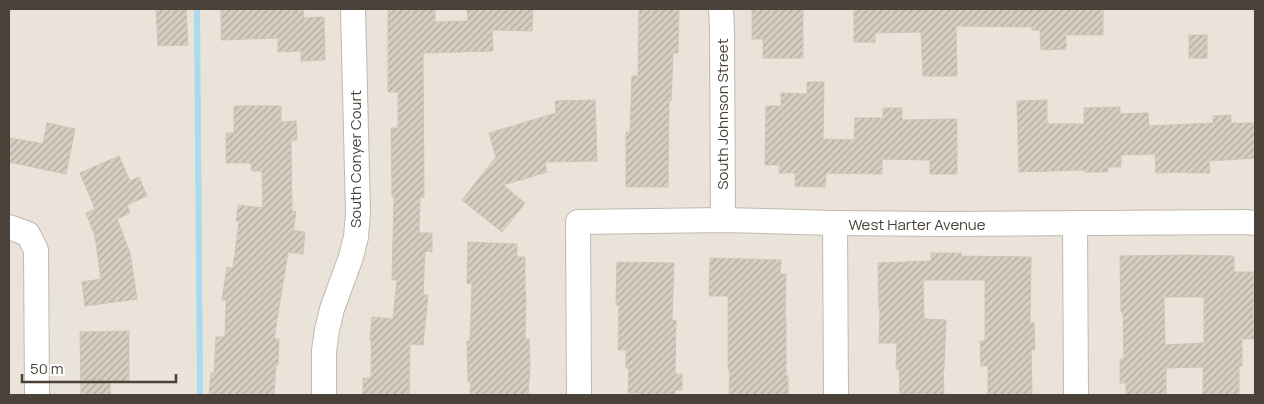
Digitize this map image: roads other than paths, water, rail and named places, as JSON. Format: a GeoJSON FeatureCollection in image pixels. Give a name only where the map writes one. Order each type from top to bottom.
{"type":"FeatureCollection","features":[{"type":"Feature","properties":{"kind":"street","name":"South Conyer Court"},"geometry":{"type":"LineString","coordinates":[[324,395],[324,351],[327,330],[332,309],[352,258],[358,213],[353,9]]}},
{"type":"Feature","properties":{"kind":"street","name":"South Johnson Street"},"geometry":{"type":"LineString","coordinates":[[721,9],[722,220]]}},
{"type":"Feature","properties":{"kind":"street","name":"West Harter Avenue"},"geometry":{"type":"LineString","coordinates":[[579,395],[578,222],[722,220],[835,223],[1255,223]]}},
{"type":"Feature","properties":{"kind":"street"},"geometry":{"type":"LineString","coordinates":[[835,223],[836,395]]}},
{"type":"Feature","properties":{"kind":"street"},"geometry":{"type":"LineString","coordinates":[[1075,224],[1076,395]]}},
{"type":"Feature","properties":{"kind":"street"},"geometry":{"type":"LineString","coordinates":[[18,230],[36,250],[37,395]]}},
{"type":"Feature","properties":{"kind":"waterway"},"geometry":{"type":"LineString","coordinates":[[197,9],[200,395]]}}]}
